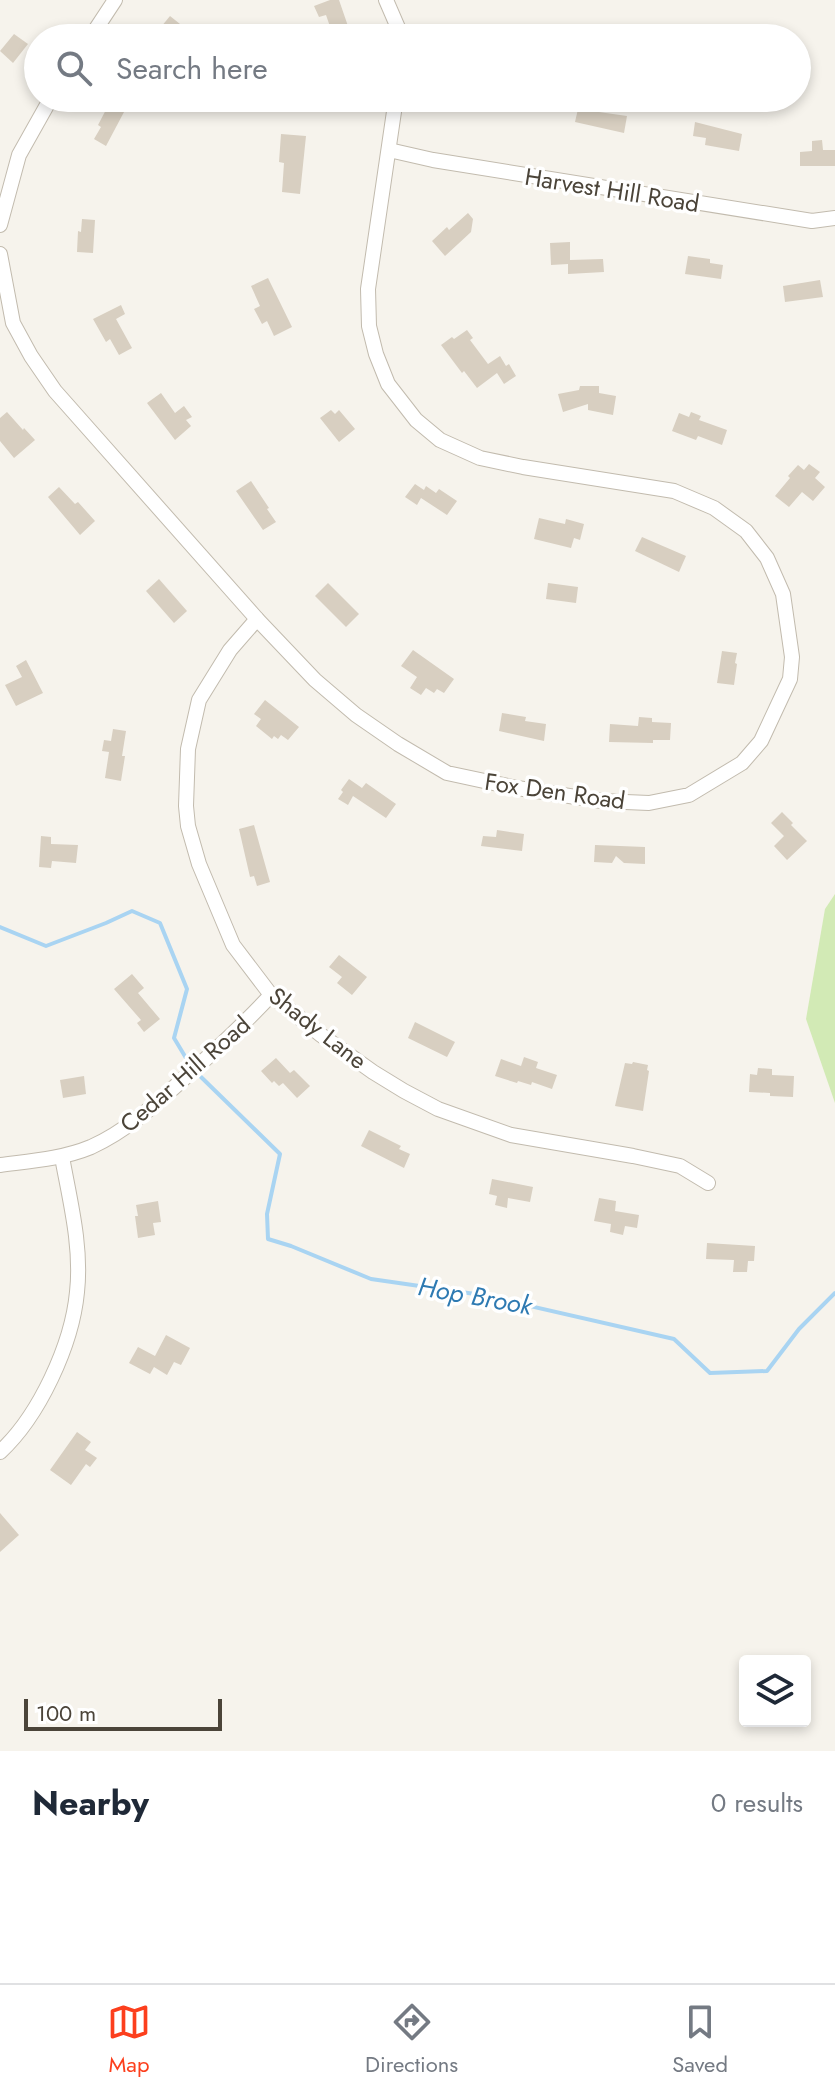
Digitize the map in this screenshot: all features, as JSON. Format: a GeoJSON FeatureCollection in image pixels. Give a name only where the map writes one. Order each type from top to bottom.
{"type":"FeatureCollection","features":[{"type":"Feature","properties":{"kind":"street"},"geometry":{"type":"LineString","coordinates":[[99,24],[115,0]]}},
{"type":"Feature","properties":{"kind":"street"},"geometry":{"type":"LineString","coordinates":[[386,0],[396,24]]}},
{"type":"Feature","properties":{"kind":"street"},"geometry":{"type":"LineString","coordinates":[[0,225],[19,155],[43,112]]}},
{"type":"Feature","properties":{"kind":"street","name":"Fox Den Road"},"geometry":{"type":"LineString","coordinates":[[0,254],[13,323],[55,391],[257,619],[315,680],[356,715],[447,773],[602,801],[649,803],[689,795],[742,763],[761,741],[790,679],[792,657],[783,594],[767,558],[746,531],[714,508],[674,491],[480,458],[440,440],[416,420],[388,384],[369,326],[368,289],[394,112]]}},
{"type":"Feature","properties":{"kind":"street","name":"Harvest Hill Road"},"geometry":{"type":"LineString","coordinates":[[389,150],[741,211],[812,221],[835,218]]}},
{"type":"Feature","properties":{"kind":"street","name":"Shady Lane"},"geometry":{"type":"LineString","coordinates":[[257,619],[230,650],[199,700],[188,749],[186,806],[188,826],[199,864],[233,945],[271,995],[373,1072],[438,1109],[511,1135],[680,1166],[708,1183]]}},
{"type":"Feature","properties":{"kind":"street","name":"Cedar Hill Road"},"geometry":{"type":"LineString","coordinates":[[0,1165],[62,1157],[115,1134],[146,1112],[210,1055],[271,995]]}},
{"type":"Feature","properties":{"kind":"street"},"geometry":{"type":"LineString","coordinates":[[0,1452],[48,1385],[60,1357],[77,1292],[77,1249],[62,1157]]}},
{"type":"Feature","properties":{"kind":"green space"},"geometry":{"type":"Polygon","coordinates":[[[835,894],[835,1103],[806,1019],[825,909],[835,894]]]}},
{"type":"Feature","properties":{"kind":"building"},"geometry":{"type":"Polygon","coordinates":[[[339,0],[347,24],[329,24],[326,15],[319,17],[314,6],[339,0]]]}},
{"type":"Feature","properties":{"kind":"building"},"geometry":{"type":"Polygon","coordinates":[[[170,16],[180,24],[163,24],[170,16]]]}},
{"type":"Feature","properties":{"kind":"building"},"geometry":{"type":"Polygon","coordinates":[[[14,34],[24,41],[24,49],[13,63],[0,51],[14,34]]]}},
{"type":"Feature","properties":{"kind":"building"},"geometry":{"type":"Polygon","coordinates":[[[105,112],[124,112],[106,146],[94,139],[101,127],[98,125],[105,112]]]}},
{"type":"Feature","properties":{"kind":"building"},"geometry":{"type":"Polygon","coordinates":[[[577,112],[627,116],[624,133],[575,122],[577,112]]]}},
{"type":"Feature","properties":{"kind":"building"},"geometry":{"type":"Polygon","coordinates":[[[695,122],[742,134],[739,151],[705,145],[706,138],[693,136],[695,122]]]}},
{"type":"Feature","properties":{"kind":"building"},"geometry":{"type":"Polygon","coordinates":[[[281,134],[306,136],[300,194],[282,192],[284,163],[279,162],[281,134]]]}},
{"type":"Feature","properties":{"kind":"building"},"geometry":{"type":"Polygon","coordinates":[[[822,140],[823,150],[835,150],[835,166],[800,166],[800,152],[812,151],[812,141],[822,140]]]}},
{"type":"Feature","properties":{"kind":"building"},"geometry":{"type":"Polygon","coordinates":[[[468,213],[473,219],[471,232],[445,256],[432,241],[468,213]]]}},
{"type":"Feature","properties":{"kind":"building"},"geometry":{"type":"Polygon","coordinates":[[[82,219],[95,220],[93,253],[77,252],[82,219]]]}},
{"type":"Feature","properties":{"kind":"building"},"geometry":{"type":"Polygon","coordinates":[[[570,242],[570,260],[603,259],[604,272],[568,274],[568,264],[551,265],[550,243],[570,242]]]}},
{"type":"Feature","properties":{"kind":"building"},"geometry":{"type":"Polygon","coordinates":[[[688,256],[710,259],[710,263],[723,265],[721,279],[685,274],[688,256]]]}},
{"type":"Feature","properties":{"kind":"building"},"geometry":{"type":"Polygon","coordinates":[[[268,278],[292,327],[274,336],[267,321],[262,324],[254,309],[260,306],[251,286],[268,278]]]}},
{"type":"Feature","properties":{"kind":"building"},"geometry":{"type":"Polygon","coordinates":[[[820,280],[823,297],[785,302],[783,286],[820,280]]]}},
{"type":"Feature","properties":{"kind":"building"},"geometry":{"type":"Polygon","coordinates":[[[121,305],[125,314],[116,319],[132,348],[119,355],[110,339],[106,342],[93,319],[121,305]]]}},
{"type":"Feature","properties":{"kind":"building"},"geometry":{"type":"Polygon","coordinates":[[[467,330],[473,338],[470,340],[488,364],[500,356],[516,376],[504,384],[497,373],[477,388],[441,345],[467,330]]]}},
{"type":"Feature","properties":{"kind":"building"},"geometry":{"type":"Polygon","coordinates":[[[580,386],[599,386],[599,393],[616,396],[613,415],[588,410],[588,404],[563,412],[558,394],[579,390],[580,386]]]}},
{"type":"Feature","properties":{"kind":"building"},"geometry":{"type":"Polygon","coordinates":[[[161,393],[175,413],[184,406],[192,417],[186,420],[191,426],[175,440],[147,403],[161,393]]]}},
{"type":"Feature","properties":{"kind":"building"},"geometry":{"type":"Polygon","coordinates":[[[331,410],[335,414],[339,410],[355,429],[339,442],[320,418],[331,410]]]}},
{"type":"Feature","properties":{"kind":"building"},"geometry":{"type":"Polygon","coordinates":[[[7,412],[35,440],[14,458],[0,441],[0,418],[7,412]]]}},
{"type":"Feature","properties":{"kind":"building"},"geometry":{"type":"Polygon","coordinates":[[[691,412],[701,416],[699,420],[727,430],[722,445],[672,431],[679,413],[689,417],[691,412]]]}},
{"type":"Feature","properties":{"kind":"building"},"geometry":{"type":"Polygon","coordinates":[[[809,464],[820,472],[815,478],[825,487],[813,501],[802,492],[789,507],[775,496],[798,465],[804,470],[809,464]]]}},
{"type":"Feature","properties":{"kind":"building"},"geometry":{"type":"Polygon","coordinates":[[[251,481],[276,522],[263,530],[236,491],[251,481]]]}},
{"type":"Feature","properties":{"kind":"building"},"geometry":{"type":"Polygon","coordinates":[[[415,484],[424,490],[426,486],[436,493],[439,489],[457,501],[447,515],[421,498],[417,505],[405,497],[415,484]]]}},
{"type":"Feature","properties":{"kind":"building"},"geometry":{"type":"Polygon","coordinates":[[[59,487],[95,521],[80,535],[48,497],[59,487]]]}},
{"type":"Feature","properties":{"kind":"building"},"geometry":{"type":"Polygon","coordinates":[[[539,518],[565,524],[566,519],[584,524],[580,540],[574,538],[571,548],[534,539],[539,518]]]}},
{"type":"Feature","properties":{"kind":"building"},"geometry":{"type":"Polygon","coordinates":[[[642,537],[686,556],[679,572],[635,551],[642,537]]]}},
{"type":"Feature","properties":{"kind":"building"},"geometry":{"type":"Polygon","coordinates":[[[159,579],[187,611],[174,623],[146,591],[159,579]]]}},
{"type":"Feature","properties":{"kind":"building"},"geometry":{"type":"Polygon","coordinates":[[[328,583],[359,614],[346,627],[315,596],[328,583]]]}},
{"type":"Feature","properties":{"kind":"building"},"geometry":{"type":"Polygon","coordinates":[[[548,583],[578,587],[576,603],[546,599],[548,583]]]}},
{"type":"Feature","properties":{"kind":"building"},"geometry":{"type":"Polygon","coordinates":[[[413,650],[454,679],[444,693],[437,689],[434,693],[426,688],[421,695],[410,688],[417,677],[401,666],[413,650]]]}},
{"type":"Feature","properties":{"kind":"building"},"geometry":{"type":"Polygon","coordinates":[[[722,651],[737,653],[734,685],[717,683],[722,651]]]}},
{"type":"Feature","properties":{"kind":"building"},"geometry":{"type":"Polygon","coordinates":[[[26,660],[43,693],[16,706],[5,685],[22,677],[16,666],[26,660]]]}},
{"type":"Feature","properties":{"kind":"building"},"geometry":{"type":"Polygon","coordinates":[[[265,700],[299,727],[288,740],[281,735],[278,739],[274,736],[272,739],[256,726],[261,719],[254,714],[265,700]]]}},
{"type":"Feature","properties":{"kind":"building"},"geometry":{"type":"Polygon","coordinates":[[[502,713],[546,724],[544,741],[499,731],[502,713]]]}},
{"type":"Feature","properties":{"kind":"building"},"geometry":{"type":"Polygon","coordinates":[[[639,717],[652,718],[652,722],[671,723],[670,740],[653,740],[653,743],[609,742],[610,724],[638,726],[639,717]]]}},
{"type":"Feature","properties":{"kind":"building"},"geometry":{"type":"Polygon","coordinates":[[[113,729],[126,731],[121,781],[105,778],[109,752],[102,751],[104,740],[111,741],[113,729]]]}},
{"type":"Feature","properties":{"kind":"building"},"geometry":{"type":"Polygon","coordinates":[[[349,779],[362,788],[366,783],[396,804],[386,818],[353,796],[348,805],[338,799],[349,779]]]}},
{"type":"Feature","properties":{"kind":"building"},"geometry":{"type":"Polygon","coordinates":[[[782,812],[807,841],[787,860],[774,846],[784,836],[771,823],[782,812]]]}},
{"type":"Feature","properties":{"kind":"building"},"geometry":{"type":"Polygon","coordinates":[[[254,825],[270,882],[257,886],[254,876],[250,877],[239,829],[254,825]]]}},
{"type":"Feature","properties":{"kind":"building"},"geometry":{"type":"Polygon","coordinates":[[[497,830],[524,834],[522,851],[481,846],[483,836],[496,837],[497,830]]]}},
{"type":"Feature","properties":{"kind":"building"},"geometry":{"type":"Polygon","coordinates":[[[41,836],[51,837],[51,844],[78,845],[76,863],[52,861],[51,868],[39,867],[41,836]]]}},
{"type":"Feature","properties":{"kind":"building"},"geometry":{"type":"Polygon","coordinates":[[[595,845],[645,847],[645,864],[624,863],[616,856],[612,863],[594,862],[595,845]]]}},
{"type":"Feature","properties":{"kind":"building"},"geometry":{"type":"Polygon","coordinates":[[[339,955],[367,977],[352,995],[337,983],[342,977],[329,967],[339,955]]]}},
{"type":"Feature","properties":{"kind":"building"},"geometry":{"type":"Polygon","coordinates":[[[132,974],[144,988],[138,993],[160,1019],[144,1032],[137,1023],[141,1020],[114,989],[132,974]]]}},
{"type":"Feature","properties":{"kind":"building"},"geometry":{"type":"Polygon","coordinates":[[[415,1022],[455,1042],[447,1057],[408,1038],[415,1022]]]}},
{"type":"Feature","properties":{"kind":"building"},"geometry":{"type":"Polygon","coordinates":[[[524,1057],[538,1062],[536,1068],[557,1075],[552,1089],[495,1076],[501,1059],[521,1066],[524,1057]]]}},
{"type":"Feature","properties":{"kind":"building"},"geometry":{"type":"Polygon","coordinates":[[[276,1058],[290,1073],[294,1070],[310,1086],[297,1098],[283,1083],[279,1086],[274,1081],[272,1083],[261,1071],[276,1058]]]}},
{"type":"Feature","properties":{"kind":"building"},"geometry":{"type":"Polygon","coordinates":[[[625,1063],[648,1065],[643,1111],[615,1106],[625,1063]]]}},
{"type":"Feature","properties":{"kind":"building"},"geometry":{"type":"Polygon","coordinates":[[[758,1068],[772,1069],[772,1075],[794,1076],[793,1097],[749,1092],[750,1074],[757,1075],[758,1068]]]}},
{"type":"Feature","properties":{"kind":"building"},"geometry":{"type":"Polygon","coordinates":[[[84,1076],[86,1094],[63,1098],[60,1080],[84,1076]]]}},
{"type":"Feature","properties":{"kind":"building"},"geometry":{"type":"Polygon","coordinates":[[[369,1130],[410,1154],[404,1168],[361,1146],[369,1130]]]}},
{"type":"Feature","properties":{"kind":"building"},"geometry":{"type":"Polygon","coordinates":[[[492,1179],[533,1187],[530,1202],[508,1198],[507,1208],[495,1205],[497,1196],[489,1194],[492,1179]]]}},
{"type":"Feature","properties":{"kind":"building"},"geometry":{"type":"Polygon","coordinates":[[[599,1198],[616,1201],[615,1211],[639,1215],[637,1228],[625,1226],[623,1235],[610,1232],[611,1224],[594,1221],[599,1198]]]}},
{"type":"Feature","properties":{"kind":"building"},"geometry":{"type":"Polygon","coordinates":[[[158,1201],[161,1222],[153,1223],[155,1235],[138,1238],[136,1205],[158,1201]]]}},
{"type":"Feature","properties":{"kind":"building"},"geometry":{"type":"Polygon","coordinates":[[[707,1243],[755,1246],[754,1261],[748,1261],[747,1272],[733,1272],[734,1260],[706,1259],[707,1243]]]}},
{"type":"Feature","properties":{"kind":"building"},"geometry":{"type":"Polygon","coordinates":[[[166,1335],[190,1348],[181,1365],[174,1362],[167,1375],[154,1367],[150,1374],[129,1363],[138,1347],[155,1356],[166,1335]]]}},
{"type":"Feature","properties":{"kind":"building"},"geometry":{"type":"Polygon","coordinates":[[[77,1432],[91,1442],[85,1450],[97,1458],[90,1467],[86,1464],[71,1485],[50,1470],[77,1432]]]}},
{"type":"Feature","properties":{"kind":"building"},"geometry":{"type":"Polygon","coordinates":[[[0,1513],[19,1535],[0,1552],[0,1513]]]}},
{"type":"Feature","properties":{"kind":"waterway","name":"Hop Brook"},"geometry":{"type":"LineString","coordinates":[[0,927],[46,946],[132,911],[160,923],[187,989],[174,1038],[186,1058]]}},
{"type":"Feature","properties":{"kind":"waterway","name":"Hop Brook"},"geometry":{"type":"LineString","coordinates":[[201,1077],[280,1154],[267,1214],[268,1239],[371,1279],[482,1295],[674,1339],[710,1373],[767,1371],[799,1329],[835,1293]]}}]}
